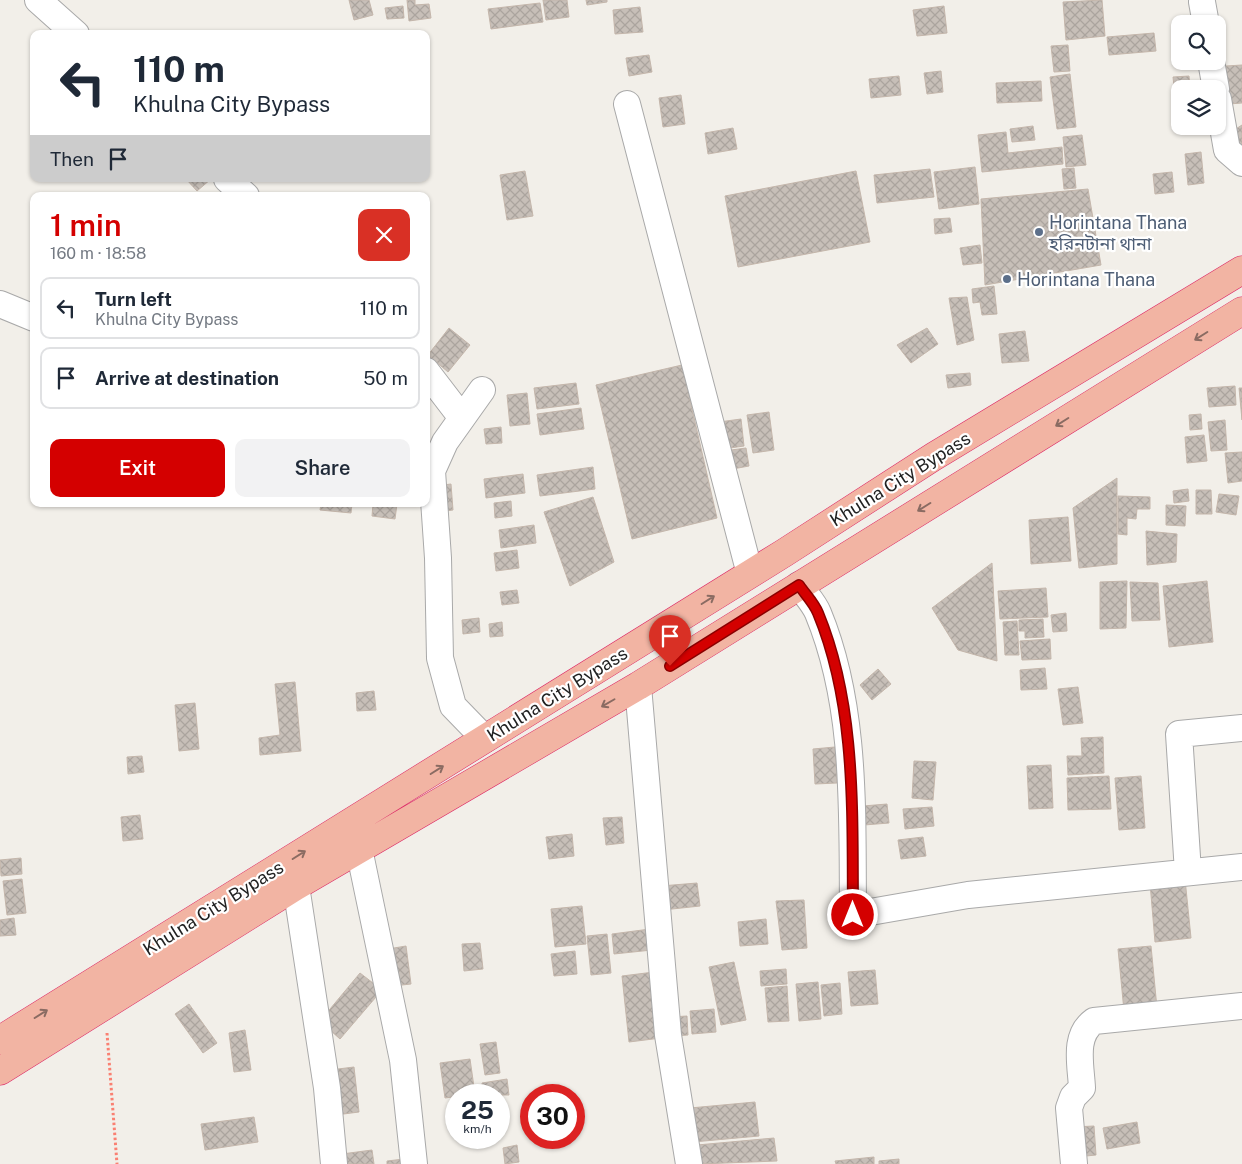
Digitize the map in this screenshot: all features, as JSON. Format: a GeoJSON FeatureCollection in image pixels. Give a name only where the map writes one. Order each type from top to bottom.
{"type":"FeatureCollection","features":[{"type":"Feature","properties":{"kind":"highway","name":"Khulna City Bypass"},"geometry":{"type":"LineString","coordinates":[[0,1040],[750,574],[933,457],[1242,270]]}},
{"type":"Feature","properties":{"kind":"highway","name":"Khulna City Bypass"},"geometry":{"type":"LineString","coordinates":[[0,1071],[104,1004],[296,886],[638,686],[1242,311]]}},
{"type":"Feature","properties":{"kind":"street"},"geometry":{"type":"LineString","coordinates":[[38,0],[72,30]]}},
{"type":"Feature","properties":{"kind":"street"},"geometry":{"type":"LineString","coordinates":[[627,104],[750,574]]}},
{"type":"Feature","properties":{"kind":"street"},"geometry":{"type":"LineString","coordinates":[[1224,135],[1226,150],[1242,164]]}},
{"type":"Feature","properties":{"kind":"street"},"geometry":{"type":"LineString","coordinates":[[230,182],[242,192]]}},
{"type":"Feature","properties":{"kind":"street"},"geometry":{"type":"LineString","coordinates":[[0,304],[30,316]]}},
{"type":"Feature","properties":{"kind":"street"},"geometry":{"type":"LineString","coordinates":[[430,376],[462,418]]}},
{"type":"Feature","properties":{"kind":"street"},"geometry":{"type":"LineString","coordinates":[[430,474],[445,442],[482,390]]}},
{"type":"Feature","properties":{"kind":"street"},"geometry":{"type":"LineString","coordinates":[[430,485],[438,558],[440,658],[453,706],[485,739]]}},
{"type":"Feature","properties":{"kind":"street"},"geometry":{"type":"LineString","coordinates":[[799,585],[818,612],[841,688],[852,798],[853,915],[968,896],[1242,867]]}},
{"type":"Feature","properties":{"kind":"street"},"geometry":{"type":"LineString","coordinates":[[638,686],[668,1035],[689,1164]]}},
{"type":"Feature","properties":{"kind":"street"},"geometry":{"type":"LineString","coordinates":[[1188,872],[1179,734],[1242,728]]}},
{"type":"Feature","properties":{"kind":"street"},"geometry":{"type":"LineString","coordinates":[[359,849],[403,1060],[414,1164]]}},
{"type":"Feature","properties":{"kind":"street"},"geometry":{"type":"LineString","coordinates":[[296,886],[327,1088],[334,1164]]}},
{"type":"Feature","properties":{"kind":"street"},"geometry":{"type":"LineString","coordinates":[[1074,1164],[1069,1108],[1073,1097],[1082,1088],[1080,1038],[1085,1027],[1094,1021],[1242,1006]]}},
{"type":"Feature","properties":{"kind":"path"},"geometry":{"type":"LineString","coordinates":[[104,1004],[117,1164]]}},
{"type":"Feature","properties":{"kind":"building"},"geometry":{"type":"Polygon","coordinates":[[[349,0],[369,0],[373,15],[354,20],[349,0]]]}},
{"type":"Feature","properties":{"kind":"building"},"geometry":{"type":"Polygon","coordinates":[[[407,0],[415,0],[415,5],[429,4],[431,18],[409,21],[407,0]]]}},
{"type":"Feature","properties":{"kind":"building"},"geometry":{"type":"Polygon","coordinates":[[[543,0],[567,0],[569,17],[546,20],[543,0]]]}},
{"type":"Feature","properties":{"kind":"building"},"geometry":{"type":"Polygon","coordinates":[[[586,0],[607,0],[607,2],[587,5],[586,0]]]}},
{"type":"Feature","properties":{"kind":"building"},"geometry":{"type":"Polygon","coordinates":[[[1102,0],[1105,36],[1066,40],[1063,2],[1102,0]]]}},
{"type":"Feature","properties":{"kind":"building"},"geometry":{"type":"Polygon","coordinates":[[[540,3],[543,22],[491,29],[488,9],[540,3]]]}},
{"type":"Feature","properties":{"kind":"building"},"geometry":{"type":"Polygon","coordinates":[[[403,6],[404,18],[387,19],[385,8],[403,6]]]}},
{"type":"Feature","properties":{"kind":"building"},"geometry":{"type":"Polygon","coordinates":[[[944,6],[947,33],[917,36],[913,10],[944,6]]]}},
{"type":"Feature","properties":{"kind":"building"},"geometry":{"type":"Polygon","coordinates":[[[640,7],[643,32],[615,34],[613,10],[640,7]]]}},
{"type":"Feature","properties":{"kind":"building"},"geometry":{"type":"Polygon","coordinates":[[[1154,33],[1156,51],[1109,55],[1107,37],[1154,33]]]}},
{"type":"Feature","properties":{"kind":"building"},"geometry":{"type":"Polygon","coordinates":[[[1068,45],[1070,71],[1054,72],[1051,46],[1068,45]]]}},
{"type":"Feature","properties":{"kind":"building"},"geometry":{"type":"Polygon","coordinates":[[[649,55],[652,72],[629,76],[626,58],[649,55]]]}},
{"type":"Feature","properties":{"kind":"building"},"geometry":{"type":"Polygon","coordinates":[[[1242,65],[1242,103],[1229,104],[1226,66],[1242,65]]]}},
{"type":"Feature","properties":{"kind":"building"},"geometry":{"type":"Polygon","coordinates":[[[941,71],[943,92],[927,94],[924,73],[941,71]]]}},
{"type":"Feature","properties":{"kind":"building"},"geometry":{"type":"Polygon","coordinates":[[[1070,74],[1076,127],[1057,129],[1050,77],[1070,74]]]}},
{"type":"Feature","properties":{"kind":"building"},"geometry":{"type":"Polygon","coordinates":[[[899,76],[901,95],[871,98],[869,79],[899,76]]]}},
{"type":"Feature","properties":{"kind":"building"},"geometry":{"type":"Polygon","coordinates":[[[1189,76],[1189,80],[1173,80],[1173,77],[1189,76]]]}},
{"type":"Feature","properties":{"kind":"building"},"geometry":{"type":"Polygon","coordinates":[[[1041,81],[1042,101],[997,103],[996,83],[1041,81]]]}},
{"type":"Feature","properties":{"kind":"building"},"geometry":{"type":"Polygon","coordinates":[[[681,95],[685,124],[663,127],[659,98],[681,95]]]}},
{"type":"Feature","properties":{"kind":"building"},"geometry":{"type":"Polygon","coordinates":[[[1242,125],[1242,149],[1231,132],[1242,125]]]}},
{"type":"Feature","properties":{"kind":"building"},"geometry":{"type":"Polygon","coordinates":[[[1033,126],[1035,140],[1012,142],[1010,129],[1033,126]]]}},
{"type":"Feature","properties":{"kind":"building"},"geometry":{"type":"Polygon","coordinates":[[[733,128],[737,149],[708,154],[705,133],[733,128]]]}},
{"type":"Feature","properties":{"kind":"building"},"geometry":{"type":"Polygon","coordinates":[[[1006,132],[1008,153],[1062,147],[1063,164],[982,172],[978,135],[1006,132]]]}},
{"type":"Feature","properties":{"kind":"building"},"geometry":{"type":"Polygon","coordinates":[[[1082,135],[1086,165],[1066,167],[1063,137],[1082,135]]]}},
{"type":"Feature","properties":{"kind":"building"},"geometry":{"type":"Polygon","coordinates":[[[1201,152],[1204,183],[1188,185],[1185,154],[1201,152]]]}},
{"type":"Feature","properties":{"kind":"building"},"geometry":{"type":"Polygon","coordinates":[[[975,167],[979,204],[939,209],[934,172],[975,167]]]}},
{"type":"Feature","properties":{"kind":"building"},"geometry":{"type":"Polygon","coordinates":[[[1074,168],[1076,188],[1064,189],[1062,169],[1074,168]]]}},
{"type":"Feature","properties":{"kind":"building"},"geometry":{"type":"Polygon","coordinates":[[[930,169],[934,197],[877,203],[874,175],[930,169]]]}},
{"type":"Feature","properties":{"kind":"building"},"geometry":{"type":"Polygon","coordinates":[[[525,171],[533,216],[507,220],[500,175],[525,171]]]}},
{"type":"Feature","properties":{"kind":"building"},"geometry":{"type":"Polygon","coordinates":[[[856,171],[870,242],[738,267],[725,196],[856,171]]]}},
{"type":"Feature","properties":{"kind":"building"},"geometry":{"type":"Polygon","coordinates":[[[1172,172],[1174,192],[1155,194],[1153,174],[1172,172]]]}},
{"type":"Feature","properties":{"kind":"building"},"geometry":{"type":"Polygon","coordinates":[[[189,182],[208,182],[197,191],[189,182]]]}},
{"type":"Feature","properties":{"kind":"building","name":"Horintana Thana হরিনটানা থানা"},"geometry":{"type":"Polygon","coordinates":[[[1088,189],[1101,265],[985,285],[981,199],[1088,189]]]}},
{"type":"Feature","properties":{"kind":"building"},"geometry":{"type":"Polygon","coordinates":[[[950,218],[952,232],[935,234],[934,219],[950,218]]]}},
{"type":"Feature","properties":{"kind":"building"},"geometry":{"type":"Polygon","coordinates":[[[980,245],[982,263],[963,265],[960,248],[980,245]]]}},
{"type":"Feature","properties":{"kind":"building"},"geometry":{"type":"Polygon","coordinates":[[[994,286],[997,314],[982,315],[980,302],[973,303],[972,289],[994,286]]]}},
{"type":"Feature","properties":{"kind":"building"},"geometry":{"type":"Polygon","coordinates":[[[967,297],[974,340],[957,345],[949,298],[967,297]]]}},
{"type":"Feature","properties":{"kind":"building"},"geometry":{"type":"Polygon","coordinates":[[[449,328],[470,345],[448,372],[430,357],[430,352],[449,328]]]}},
{"type":"Feature","properties":{"kind":"building"},"geometry":{"type":"Polygon","coordinates":[[[927,328],[938,344],[911,363],[897,345],[927,328]]]}},
{"type":"Feature","properties":{"kind":"building"},"geometry":{"type":"Polygon","coordinates":[[[1025,331],[1029,361],[1002,363],[999,334],[1025,331]]]}},
{"type":"Feature","properties":{"kind":"building"},"geometry":{"type":"Polygon","coordinates":[[[682,365],[717,518],[632,539],[596,385],[682,365]]]}},
{"type":"Feature","properties":{"kind":"building"},"geometry":{"type":"Polygon","coordinates":[[[970,373],[971,385],[948,388],[946,375],[970,373]]]}},
{"type":"Feature","properties":{"kind":"building"},"geometry":{"type":"Polygon","coordinates":[[[576,383],[579,404],[537,409],[534,388],[576,383]]]}},
{"type":"Feature","properties":{"kind":"building"},"geometry":{"type":"Polygon","coordinates":[[[1235,386],[1236,405],[1209,407],[1207,388],[1235,386]]]}},
{"type":"Feature","properties":{"kind":"building"},"geometry":{"type":"Polygon","coordinates":[[[1239,388],[1242,388],[1242,420],[1239,388]]]}},
{"type":"Feature","properties":{"kind":"building"},"geometry":{"type":"Polygon","coordinates":[[[527,393],[530,424],[510,426],[507,395],[527,393]]]}},
{"type":"Feature","properties":{"kind":"building"},"geometry":{"type":"Polygon","coordinates":[[[581,408],[584,429],[540,435],[537,414],[581,408]]]}},
{"type":"Feature","properties":{"kind":"building"},"geometry":{"type":"Polygon","coordinates":[[[769,412],[774,450],[753,453],[747,415],[769,412]]]}},
{"type":"Feature","properties":{"kind":"building"},"geometry":{"type":"Polygon","coordinates":[[[1201,414],[1202,429],[1190,430],[1189,415],[1201,414]]]}},
{"type":"Feature","properties":{"kind":"building"},"geometry":{"type":"Polygon","coordinates":[[[741,419],[744,446],[723,449],[719,422],[741,419]]]}},
{"type":"Feature","properties":{"kind":"building"},"geometry":{"type":"Polygon","coordinates":[[[1225,420],[1227,450],[1211,451],[1208,422],[1225,420]]]}},
{"type":"Feature","properties":{"kind":"building"},"geometry":{"type":"Polygon","coordinates":[[[501,427],[502,443],[486,444],[484,429],[501,427]]]}},
{"type":"Feature","properties":{"kind":"building"},"geometry":{"type":"Polygon","coordinates":[[[1204,435],[1207,461],[1187,463],[1185,437],[1204,435]]]}},
{"type":"Feature","properties":{"kind":"building"},"geometry":{"type":"Polygon","coordinates":[[[746,448],[749,466],[727,470],[724,451],[746,448]]]}},
{"type":"Feature","properties":{"kind":"building"},"geometry":{"type":"Polygon","coordinates":[[[1242,452],[1242,481],[1228,483],[1225,453],[1242,452]]]}},
{"type":"Feature","properties":{"kind":"building"},"geometry":{"type":"Polygon","coordinates":[[[593,467],[595,489],[540,496],[537,475],[593,467]]]}},
{"type":"Feature","properties":{"kind":"building"},"geometry":{"type":"Polygon","coordinates":[[[523,474],[525,493],[486,498],[484,479],[523,474]]]}},
{"type":"Feature","properties":{"kind":"building"},"geometry":{"type":"Polygon","coordinates":[[[1117,478],[1117,564],[1079,568],[1073,508],[1117,478]]]}},
{"type":"Feature","properties":{"kind":"building"},"geometry":{"type":"Polygon","coordinates":[[[451,484],[453,510],[437,512],[435,486],[451,484]]]}},
{"type":"Feature","properties":{"kind":"building"},"geometry":{"type":"Polygon","coordinates":[[[1188,489],[1189,501],[1174,503],[1173,491],[1188,489]]]}},
{"type":"Feature","properties":{"kind":"building"},"geometry":{"type":"Polygon","coordinates":[[[1196,490],[1211,490],[1212,514],[1196,514],[1196,490]]]}},
{"type":"Feature","properties":{"kind":"building"},"geometry":{"type":"Polygon","coordinates":[[[1219,494],[1239,496],[1236,515],[1216,512],[1219,494]]]}},
{"type":"Feature","properties":{"kind":"building"},"geometry":{"type":"Polygon","coordinates":[[[1118,496],[1150,497],[1150,509],[1137,509],[1136,519],[1127,518],[1127,535],[1118,534],[1118,496]]]}},
{"type":"Feature","properties":{"kind":"building"},"geometry":{"type":"Polygon","coordinates":[[[593,497],[614,562],[570,586],[544,512],[593,497]]]}},
{"type":"Feature","properties":{"kind":"building"},"geometry":{"type":"Polygon","coordinates":[[[511,501],[512,516],[495,518],[494,503],[511,501]]]}},
{"type":"Feature","properties":{"kind":"building"},"geometry":{"type":"Polygon","coordinates":[[[1166,505],[1186,506],[1185,526],[1166,525],[1166,505]]]}},
{"type":"Feature","properties":{"kind":"building"},"geometry":{"type":"Polygon","coordinates":[[[320,507],[352,507],[351,513],[320,510],[320,507]]]}},
{"type":"Feature","properties":{"kind":"building"},"geometry":{"type":"Polygon","coordinates":[[[373,507],[397,507],[395,519],[372,516],[373,507]]]}},
{"type":"Feature","properties":{"kind":"building"},"geometry":{"type":"Polygon","coordinates":[[[1068,517],[1071,561],[1031,564],[1029,520],[1068,517]]]}},
{"type":"Feature","properties":{"kind":"building"},"geometry":{"type":"Polygon","coordinates":[[[534,525],[536,543],[501,548],[499,530],[534,525]]]}},
{"type":"Feature","properties":{"kind":"building"},"geometry":{"type":"Polygon","coordinates":[[[1146,531],[1177,534],[1176,562],[1147,565],[1146,531]]]}},
{"type":"Feature","properties":{"kind":"building"},"geometry":{"type":"Polygon","coordinates":[[[517,550],[519,568],[496,571],[494,553],[517,550]]]}},
{"type":"Feature","properties":{"kind":"building"},"geometry":{"type":"Polygon","coordinates":[[[992,563],[997,661],[958,650],[932,608],[992,563]]]}},
{"type":"Feature","properties":{"kind":"building"},"geometry":{"type":"Polygon","coordinates":[[[1127,581],[1126,628],[1100,629],[1100,582],[1127,581]]]}},
{"type":"Feature","properties":{"kind":"building"},"geometry":{"type":"Polygon","coordinates":[[[1207,581],[1213,642],[1169,647],[1163,586],[1207,581]]]}},
{"type":"Feature","properties":{"kind":"building"},"geometry":{"type":"Polygon","coordinates":[[[1130,582],[1158,583],[1160,620],[1132,621],[1130,582]]]}},
{"type":"Feature","properties":{"kind":"building"},"geometry":{"type":"Polygon","coordinates":[[[1046,588],[1048,617],[1000,619],[998,591],[1046,588]]]}},
{"type":"Feature","properties":{"kind":"building"},"geometry":{"type":"Polygon","coordinates":[[[517,590],[519,603],[502,605],[500,592],[517,590]]]}},
{"type":"Feature","properties":{"kind":"building"},"geometry":{"type":"Polygon","coordinates":[[[1066,613],[1067,631],[1053,632],[1051,615],[1066,613]]]}},
{"type":"Feature","properties":{"kind":"building"},"geometry":{"type":"Polygon","coordinates":[[[479,618],[480,632],[463,634],[462,620],[479,618]]]}},
{"type":"Feature","properties":{"kind":"building"},"geometry":{"type":"Polygon","coordinates":[[[1043,619],[1044,637],[1025,638],[1025,631],[1019,631],[1019,620],[1043,619]]]}},
{"type":"Feature","properties":{"kind":"building"},"geometry":{"type":"Polygon","coordinates":[[[1017,621],[1019,655],[1005,655],[1003,622],[1017,621]]]}},
{"type":"Feature","properties":{"kind":"building"},"geometry":{"type":"Polygon","coordinates":[[[502,622],[503,636],[490,637],[489,624],[502,622]]]}},
{"type":"Feature","properties":{"kind":"building"},"geometry":{"type":"Polygon","coordinates":[[[1050,639],[1051,659],[1022,660],[1020,641],[1050,639]]]}},
{"type":"Feature","properties":{"kind":"building"},"geometry":{"type":"Polygon","coordinates":[[[1045,668],[1047,689],[1021,690],[1020,670],[1045,668]]]}},
{"type":"Feature","properties":{"kind":"building"},"geometry":{"type":"Polygon","coordinates":[[[878,669],[891,684],[872,700],[860,685],[878,669]]]}},
{"type":"Feature","properties":{"kind":"building"},"geometry":{"type":"Polygon","coordinates":[[[295,682],[301,751],[260,755],[259,738],[280,735],[275,684],[295,682]]]}},
{"type":"Feature","properties":{"kind":"building"},"geometry":{"type":"Polygon","coordinates":[[[1078,687],[1083,723],[1063,725],[1058,689],[1078,687]]]}},
{"type":"Feature","properties":{"kind":"building"},"geometry":{"type":"Polygon","coordinates":[[[374,691],[376,710],[357,711],[356,693],[374,691]]]}},
{"type":"Feature","properties":{"kind":"building"},"geometry":{"type":"Polygon","coordinates":[[[195,703],[199,749],[179,751],[175,705],[195,703]]]}},
{"type":"Feature","properties":{"kind":"building"},"geometry":{"type":"Polygon","coordinates":[[[1103,737],[1104,773],[1068,775],[1067,756],[1082,756],[1081,738],[1103,737]]]}},
{"type":"Feature","properties":{"kind":"building"},"geometry":{"type":"Polygon","coordinates":[[[835,747],[837,783],[815,784],[813,749],[835,747]]]}},
{"type":"Feature","properties":{"kind":"building"},"geometry":{"type":"Polygon","coordinates":[[[142,756],[144,772],[128,774],[127,757],[142,756]]]}},
{"type":"Feature","properties":{"kind":"building"},"geometry":{"type":"Polygon","coordinates":[[[914,761],[936,762],[933,800],[912,798],[914,761]]]}},
{"type":"Feature","properties":{"kind":"building"},"geometry":{"type":"Polygon","coordinates":[[[1051,765],[1053,808],[1029,809],[1027,766],[1051,765]]]}},
{"type":"Feature","properties":{"kind":"building"},"geometry":{"type":"Polygon","coordinates":[[[1109,776],[1111,809],[1068,810],[1067,778],[1109,776]]]}},
{"type":"Feature","properties":{"kind":"building"},"geometry":{"type":"Polygon","coordinates":[[[1141,776],[1145,828],[1119,830],[1115,778],[1141,776]]]}},
{"type":"Feature","properties":{"kind":"building"},"geometry":{"type":"Polygon","coordinates":[[[887,804],[889,823],[864,825],[863,806],[887,804]]]}},
{"type":"Feature","properties":{"kind":"building"},"geometry":{"type":"Polygon","coordinates":[[[932,807],[934,826],[905,829],[903,809],[932,807]]]}},
{"type":"Feature","properties":{"kind":"building"},"geometry":{"type":"Polygon","coordinates":[[[140,815],[143,839],[123,841],[121,817],[140,815]]]}},
{"type":"Feature","properties":{"kind":"building"},"geometry":{"type":"Polygon","coordinates":[[[622,817],[624,843],[606,845],[603,818],[622,817]]]}},
{"type":"Feature","properties":{"kind":"building"},"geometry":{"type":"Polygon","coordinates":[[[572,834],[574,856],[549,859],[546,837],[572,834]]]}},
{"type":"Feature","properties":{"kind":"building"},"geometry":{"type":"Polygon","coordinates":[[[923,837],[926,856],[901,859],[898,840],[923,837]]]}},
{"type":"Feature","properties":{"kind":"building"},"geometry":{"type":"Polygon","coordinates":[[[21,858],[22,874],[1,876],[0,860],[21,858]]]}},
{"type":"Feature","properties":{"kind":"building"},"geometry":{"type":"Polygon","coordinates":[[[22,879],[26,913],[7,915],[3,881],[22,879]]]}},
{"type":"Feature","properties":{"kind":"building"},"geometry":{"type":"Polygon","coordinates":[[[1185,879],[1191,938],[1155,942],[1150,883],[1185,879]]]}},
{"type":"Feature","properties":{"kind":"building"},"geometry":{"type":"Polygon","coordinates":[[[697,883],[700,906],[663,910],[661,886],[697,883]]]}},
{"type":"Feature","properties":{"kind":"building"},"geometry":{"type":"Polygon","coordinates":[[[804,900],[807,948],[782,950],[776,901],[804,900]]]}},
{"type":"Feature","properties":{"kind":"building"},"geometry":{"type":"Polygon","coordinates":[[[582,906],[586,944],[555,947],[551,909],[582,906]]]}},
{"type":"Feature","properties":{"kind":"building"},"geometry":{"type":"Polygon","coordinates":[[[14,918],[16,935],[0,936],[0,920],[14,918]]]}},
{"type":"Feature","properties":{"kind":"building"},"geometry":{"type":"Polygon","coordinates":[[[766,919],[768,944],[740,946],[738,922],[766,919]]]}},
{"type":"Feature","properties":{"kind":"building"},"geometry":{"type":"Polygon","coordinates":[[[650,929],[652,950],[614,954],[612,934],[650,929]]]}},
{"type":"Feature","properties":{"kind":"building"},"geometry":{"type":"Polygon","coordinates":[[[607,934],[611,973],[591,975],[587,936],[607,934]]]}},
{"type":"Feature","properties":{"kind":"building"},"geometry":{"type":"Polygon","coordinates":[[[480,943],[483,969],[464,971],[462,944],[480,943]]]}},
{"type":"Feature","properties":{"kind":"building"},"geometry":{"type":"Polygon","coordinates":[[[406,946],[411,984],[393,986],[388,949],[406,946]]]}},
{"type":"Feature","properties":{"kind":"building"},"geometry":{"type":"Polygon","coordinates":[[[1151,946],[1157,1008],[1124,1011],[1118,949],[1151,946]]]}},
{"type":"Feature","properties":{"kind":"building"},"geometry":{"type":"Polygon","coordinates":[[[575,951],[577,974],[554,976],[551,954],[575,951]]]}},
{"type":"Feature","properties":{"kind":"building"},"geometry":{"type":"Polygon","coordinates":[[[734,962],[746,1020],[721,1025],[709,967],[734,962]]]}},
{"type":"Feature","properties":{"kind":"building"},"geometry":{"type":"Polygon","coordinates":[[[786,969],[787,984],[761,986],[760,971],[786,969]]]}},
{"type":"Feature","properties":{"kind":"building"},"geometry":{"type":"Polygon","coordinates":[[[875,970],[878,1004],[851,1006],[848,972],[875,970]]]}},
{"type":"Feature","properties":{"kind":"building"},"geometry":{"type":"Polygon","coordinates":[[[654,972],[661,1038],[629,1042],[622,976],[654,972]]]}},
{"type":"Feature","properties":{"kind":"building"},"geometry":{"type":"Polygon","coordinates":[[[360,973],[382,990],[340,1039],[320,1021],[360,973]]]}},
{"type":"Feature","properties":{"kind":"building"},"geometry":{"type":"Polygon","coordinates":[[[818,982],[821,1019],[799,1021],[796,984],[818,982]]]}},
{"type":"Feature","properties":{"kind":"building"},"geometry":{"type":"Polygon","coordinates":[[[840,983],[842,1014],[824,1016],[821,985],[840,983]]]}},
{"type":"Feature","properties":{"kind":"building"},"geometry":{"type":"Polygon","coordinates":[[[787,986],[789,1021],[768,1022],[765,988],[787,986]]]}},
{"type":"Feature","properties":{"kind":"building"},"geometry":{"type":"Polygon","coordinates":[[[189,1004],[217,1043],[203,1053],[175,1014],[189,1004]]]}},
{"type":"Feature","properties":{"kind":"building"},"geometry":{"type":"Polygon","coordinates":[[[714,1009],[716,1032],[692,1034],[690,1011],[714,1009]]]}},
{"type":"Feature","properties":{"kind":"building"},"geometry":{"type":"Polygon","coordinates":[[[687,1016],[688,1035],[673,1036],[671,1017],[687,1016]]]}},
{"type":"Feature","properties":{"kind":"building"},"geometry":{"type":"Polygon","coordinates":[[[245,1030],[251,1070],[234,1072],[229,1033],[245,1030]]]}},
{"type":"Feature","properties":{"kind":"building"},"geometry":{"type":"Polygon","coordinates":[[[496,1042],[500,1073],[485,1075],[480,1044],[496,1042]]]}},
{"type":"Feature","properties":{"kind":"building"},"geometry":{"type":"Polygon","coordinates":[[[470,1059],[474,1084],[445,1084],[445,1098],[440,1063],[470,1059]]]}},
{"type":"Feature","properties":{"kind":"building"},"geometry":{"type":"Polygon","coordinates":[[[354,1067],[359,1112],[336,1115],[330,1070],[354,1067]]]}},
{"type":"Feature","properties":{"kind":"building"},"geometry":{"type":"Polygon","coordinates":[[[507,1079],[508,1084],[482,1084],[507,1079]]]}},
{"type":"Feature","properties":{"kind":"building"},"geometry":{"type":"Polygon","coordinates":[[[755,1102],[759,1136],[693,1142],[690,1108],[755,1102]]]}},
{"type":"Feature","properties":{"kind":"building"},"geometry":{"type":"Polygon","coordinates":[[[254,1117],[258,1142],[205,1150],[201,1124],[254,1117]]]}},
{"type":"Feature","properties":{"kind":"building"},"geometry":{"type":"Polygon","coordinates":[[[1137,1122],[1140,1143],[1107,1149],[1103,1128],[1137,1122]]]}},
{"type":"Feature","properties":{"kind":"building"},"geometry":{"type":"Polygon","coordinates":[[[1094,1126],[1096,1155],[1076,1157],[1074,1127],[1094,1126]]]}},
{"type":"Feature","properties":{"kind":"building"},"geometry":{"type":"Polygon","coordinates":[[[774,1138],[777,1161],[699,1164],[697,1145],[774,1138]]]}},
{"type":"Feature","properties":{"kind":"building"},"geometry":{"type":"Polygon","coordinates":[[[517,1145],[519,1162],[505,1164],[503,1149],[510,1149],[510,1146],[517,1145]]]}},
{"type":"Feature","properties":{"kind":"building"},"geometry":{"type":"Polygon","coordinates":[[[372,1150],[374,1164],[343,1164],[342,1154],[372,1150]]]}},
{"type":"Feature","properties":{"kind":"building"},"geometry":{"type":"Polygon","coordinates":[[[874,1157],[874,1164],[836,1164],[835,1161],[874,1157]]]}},
{"type":"Feature","properties":{"kind":"building"},"geometry":{"type":"Polygon","coordinates":[[[404,1159],[404,1164],[387,1164],[387,1161],[404,1159]]]}},
{"type":"Feature","properties":{"kind":"building"},"geometry":{"type":"Polygon","coordinates":[[[899,1159],[899,1164],[879,1164],[879,1161],[899,1159]]]}},
{"type":"Feature","properties":{"kind":"place","name":"Horintana Thana হরিনটানা থানা"},"geometry":{"type":"Point","coordinates":[1039,232]}},
{"type":"Feature","properties":{"kind":"place","name":"Horintana Thana"},"geometry":{"type":"Point","coordinates":[1007,279]}},
{"type":"Feature","properties":{"kind":"route"},"geometry":{"type":"LineString","coordinates":[[670,666],[799,585],[818,612],[841,688],[852,798],[853,915]]}}]}
